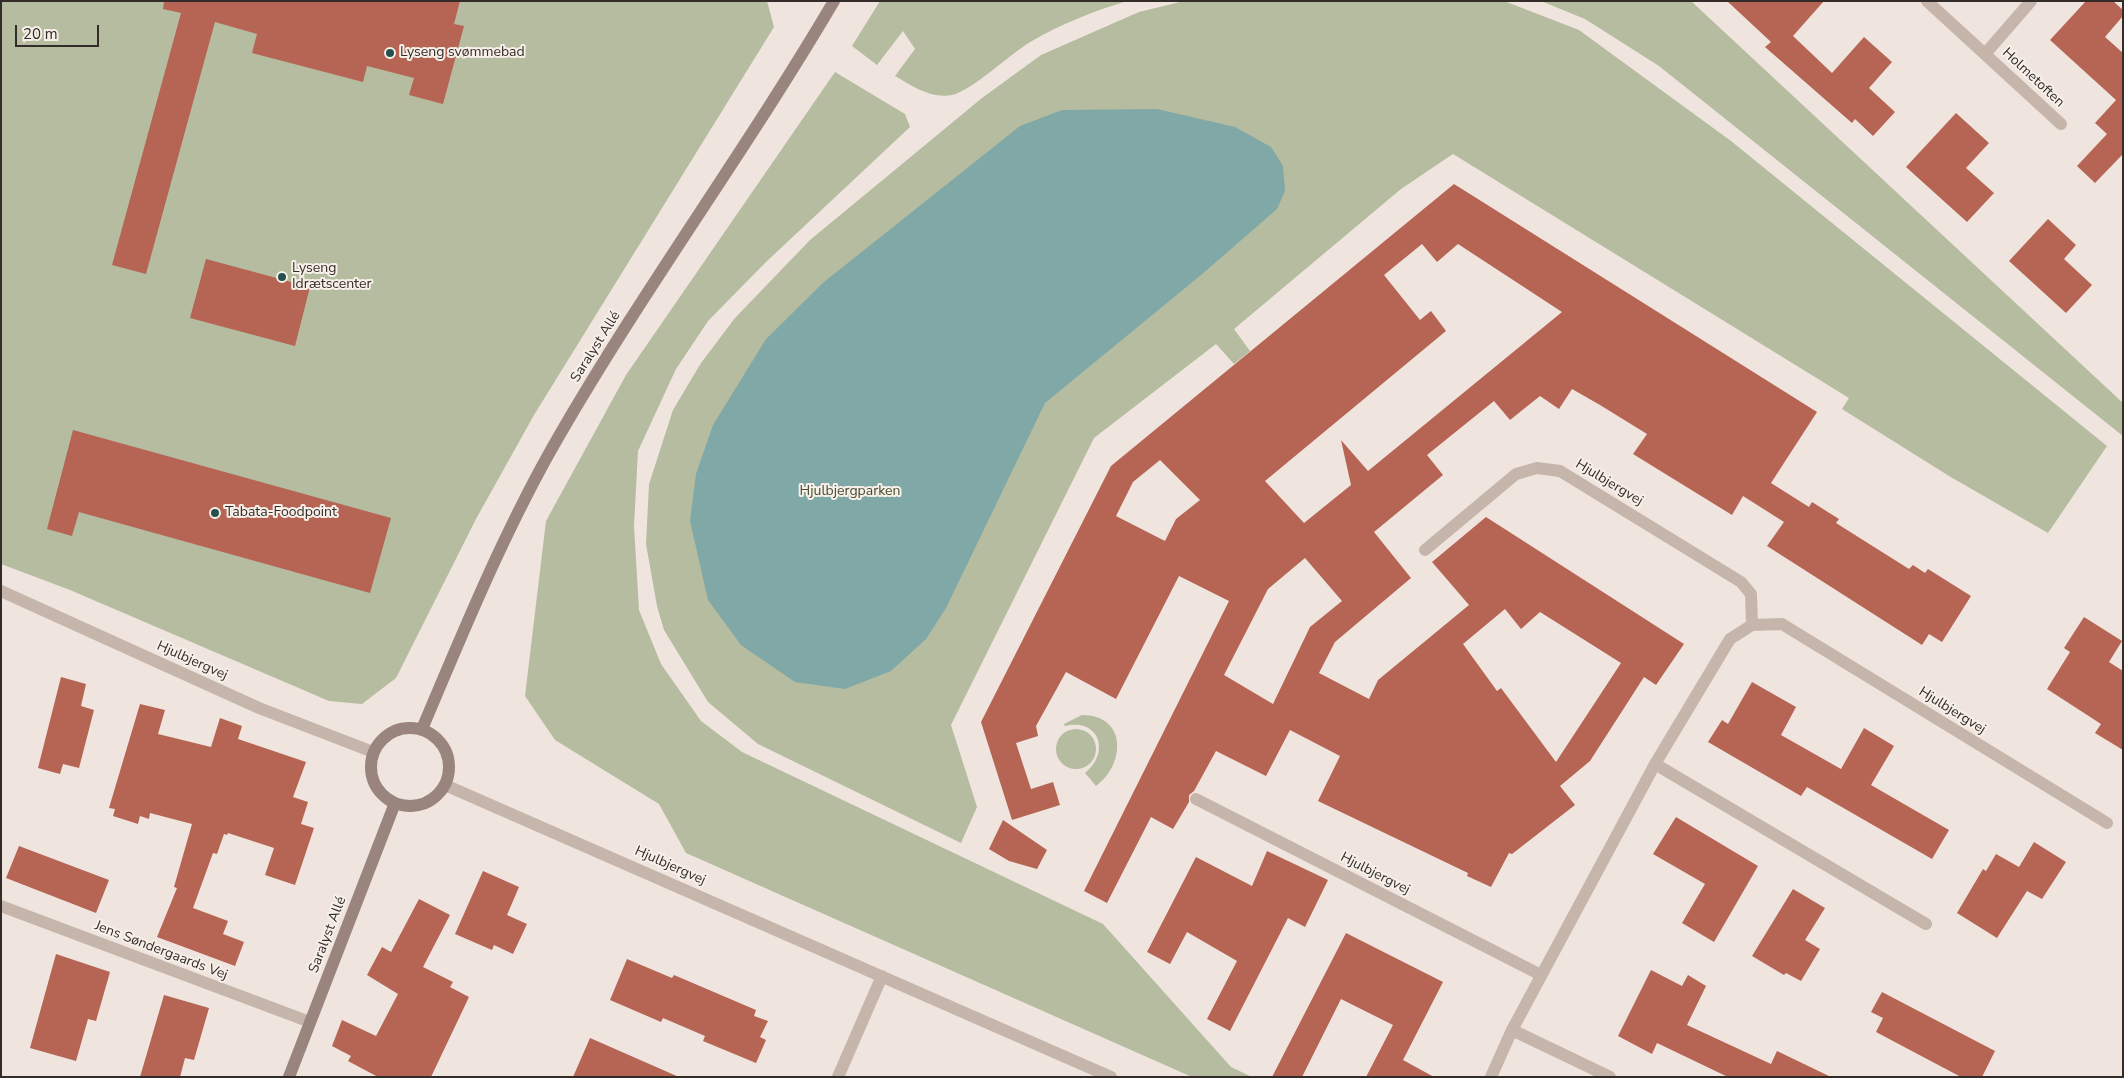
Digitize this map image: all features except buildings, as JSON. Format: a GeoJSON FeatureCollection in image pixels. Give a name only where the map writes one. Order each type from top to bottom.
{"type":"FeatureCollection","features":[{"type":"Feature","properties":{"kind":"street","name":"Saralyst Allé"},"geometry":{"type":"LineString","coordinates":[[422,729],[481,593],[525,499],[559,436],[614,344],[834,1]]}},
{"type":"Feature","properties":{"kind":"street","name":"Holmetoften"},"geometry":{"type":"LineString","coordinates":[[1927,1],[2061,124]]}},
{"type":"Feature","properties":{"kind":"street","name":"Holmetoften"},"geometry":{"type":"LineString","coordinates":[[1985,54],[2031,1]]}},
{"type":"Feature","properties":{"kind":"street","name":"Hjulbjergvej"},"geometry":{"type":"LineString","coordinates":[[1425,550],[1516,474],[1538,468],[1560,472],[1741,582],[1751,594],[1752,625],[1782,624],[2107,823]]}},
{"type":"Feature","properties":{"kind":"street","name":"Hjulbjergvej"},"geometry":{"type":"LineString","coordinates":[[1,591],[259,708],[374,752]]}},
{"type":"Feature","properties":{"kind":"street"},"geometry":{"type":"LineString","coordinates":[[1491,1077],[1512,1030],[1655,764],[1730,639],[1752,625]]}},
{"type":"Feature","properties":{"kind":"street"},"geometry":{"type":"LineString","coordinates":[[410,728],[422,729],[432,735],[446,752],[449,763],[445,785],[428,802],[406,806],[395,803],[376,788],[370,764],[374,752],[380,742],[394,731],[410,728]]}},
{"type":"Feature","properties":{"kind":"street"},"geometry":{"type":"LineString","coordinates":[[1655,764],[1926,924]]}},
{"type":"Feature","properties":{"kind":"street","name":"Hjulbjergvej"},"geometry":{"type":"LineString","coordinates":[[445,785],[1111,1077]]}},
{"type":"Feature","properties":{"kind":"street","name":"Hjulbjergvej"},"geometry":{"type":"LineString","coordinates":[[1196,799],[1542,975]]}},
{"type":"Feature","properties":{"kind":"street","name":"Saralyst Allé"},"geometry":{"type":"LineString","coordinates":[[289,1077],[395,803]]}},
{"type":"Feature","properties":{"kind":"street","name":"Jens Søndergaards Vej"},"geometry":{"type":"LineString","coordinates":[[1,906],[310,1022]]}},
{"type":"Feature","properties":{"kind":"street"},"geometry":{"type":"LineString","coordinates":[[838,1077],[882,976]]}},
{"type":"Feature","properties":{"kind":"street"},"geometry":{"type":"LineString","coordinates":[[1512,1030],[1610,1077]]}},
{"type":"Feature","properties":{"kind":"green space","name":"Lyseng Idrætscenter"},"geometry":{"type":"Polygon","coordinates":[[[1,1],[767,1],[774,27],[534,415],[476,519],[396,678],[362,704],[329,701],[70,590],[1,564],[1,1]]]}},
{"type":"Feature","properties":{"kind":"green space"},"geometry":{"type":"Polygon","coordinates":[[[880,1],[1127,1],[1078,18],[1054,29],[1023,47],[961,92],[944,96],[922,91],[895,76],[915,49],[903,31],[877,65],[852,46],[880,1]]]}},
{"type":"Feature","properties":{"kind":"green space","name":"Hjulbjergparken"},"geometry":{"type":"Polygon","coordinates":[[[1184,1],[1504,1],[1579,30],[1731,141],[2107,446],[2048,533],[1949,476],[1842,409],[1849,398],[1453,154],[1401,189],[1234,329],[1250,351],[1234,364],[1216,344],[1094,438],[951,725],[977,807],[961,843],[758,744],[708,702],[664,630],[657,606],[646,544],[649,484],[673,410],[701,363],[735,318],[810,240],[982,98],[1041,55],[1139,12],[1184,1]]]}},
{"type":"Feature","properties":{"kind":"green space"},"geometry":{"type":"Polygon","coordinates":[[[1541,1],[1691,1],[2123,403],[2123,436],[1659,66],[1585,19],[1541,1]]]}},
{"type":"Feature","properties":{"kind":"green space"},"geometry":{"type":"Polygon","coordinates":[[[835,72],[905,114],[910,127],[766,262],[708,321],[676,369],[638,451],[634,526],[639,610],[661,664],[701,721],[742,752],[1103,924],[1231,1067],[1252,1077],[1192,1077],[686,853],[659,804],[555,740],[525,696],[546,521],[626,375],[835,72]]]}},
{"type":"Feature","properties":{"kind":"green space"},"geometry":{"type":"Polygon","coordinates":[[[1082,715],[1097,717],[1107,723],[1114,732],[1117,742],[1117,754],[1113,766],[1106,777],[1096,786],[1085,773],[1098,756],[1098,739],[1086,727],[1077,725],[1065,726],[1064,724],[1082,715]]]}},
{"type":"Feature","properties":{"kind":"green space"},"geometry":{"type":"Polygon","coordinates":[[[1076,729],[1090,735],[1096,749],[1090,763],[1076,769],[1062,763],[1056,749],[1062,735],[1076,729]]]}},
{"type":"Feature","properties":{"kind":"water"},"geometry":{"type":"Polygon","coordinates":[[[1157,109],[1235,127],[1271,147],[1283,166],[1285,191],[1277,209],[1201,275],[1045,403],[946,608],[926,639],[891,671],[845,689],[795,682],[741,645],[708,600],[690,521],[696,474],[713,425],[766,339],[824,282],[1020,126],[1062,110],[1157,109]]]}},
{"type":"Feature","properties":{"kind":"place","name":"Lyseng svømmebad"},"geometry":{"type":"Point","coordinates":[390,53]}},
{"type":"Feature","properties":{"kind":"place","name":"Lyseng Idrætscenter"},"geometry":{"type":"Point","coordinates":[282,277]}},
{"type":"Feature","properties":{"kind":"place","name":"Tabata-Foodpoint"},"geometry":{"type":"Point","coordinates":[215,513]}}]}
